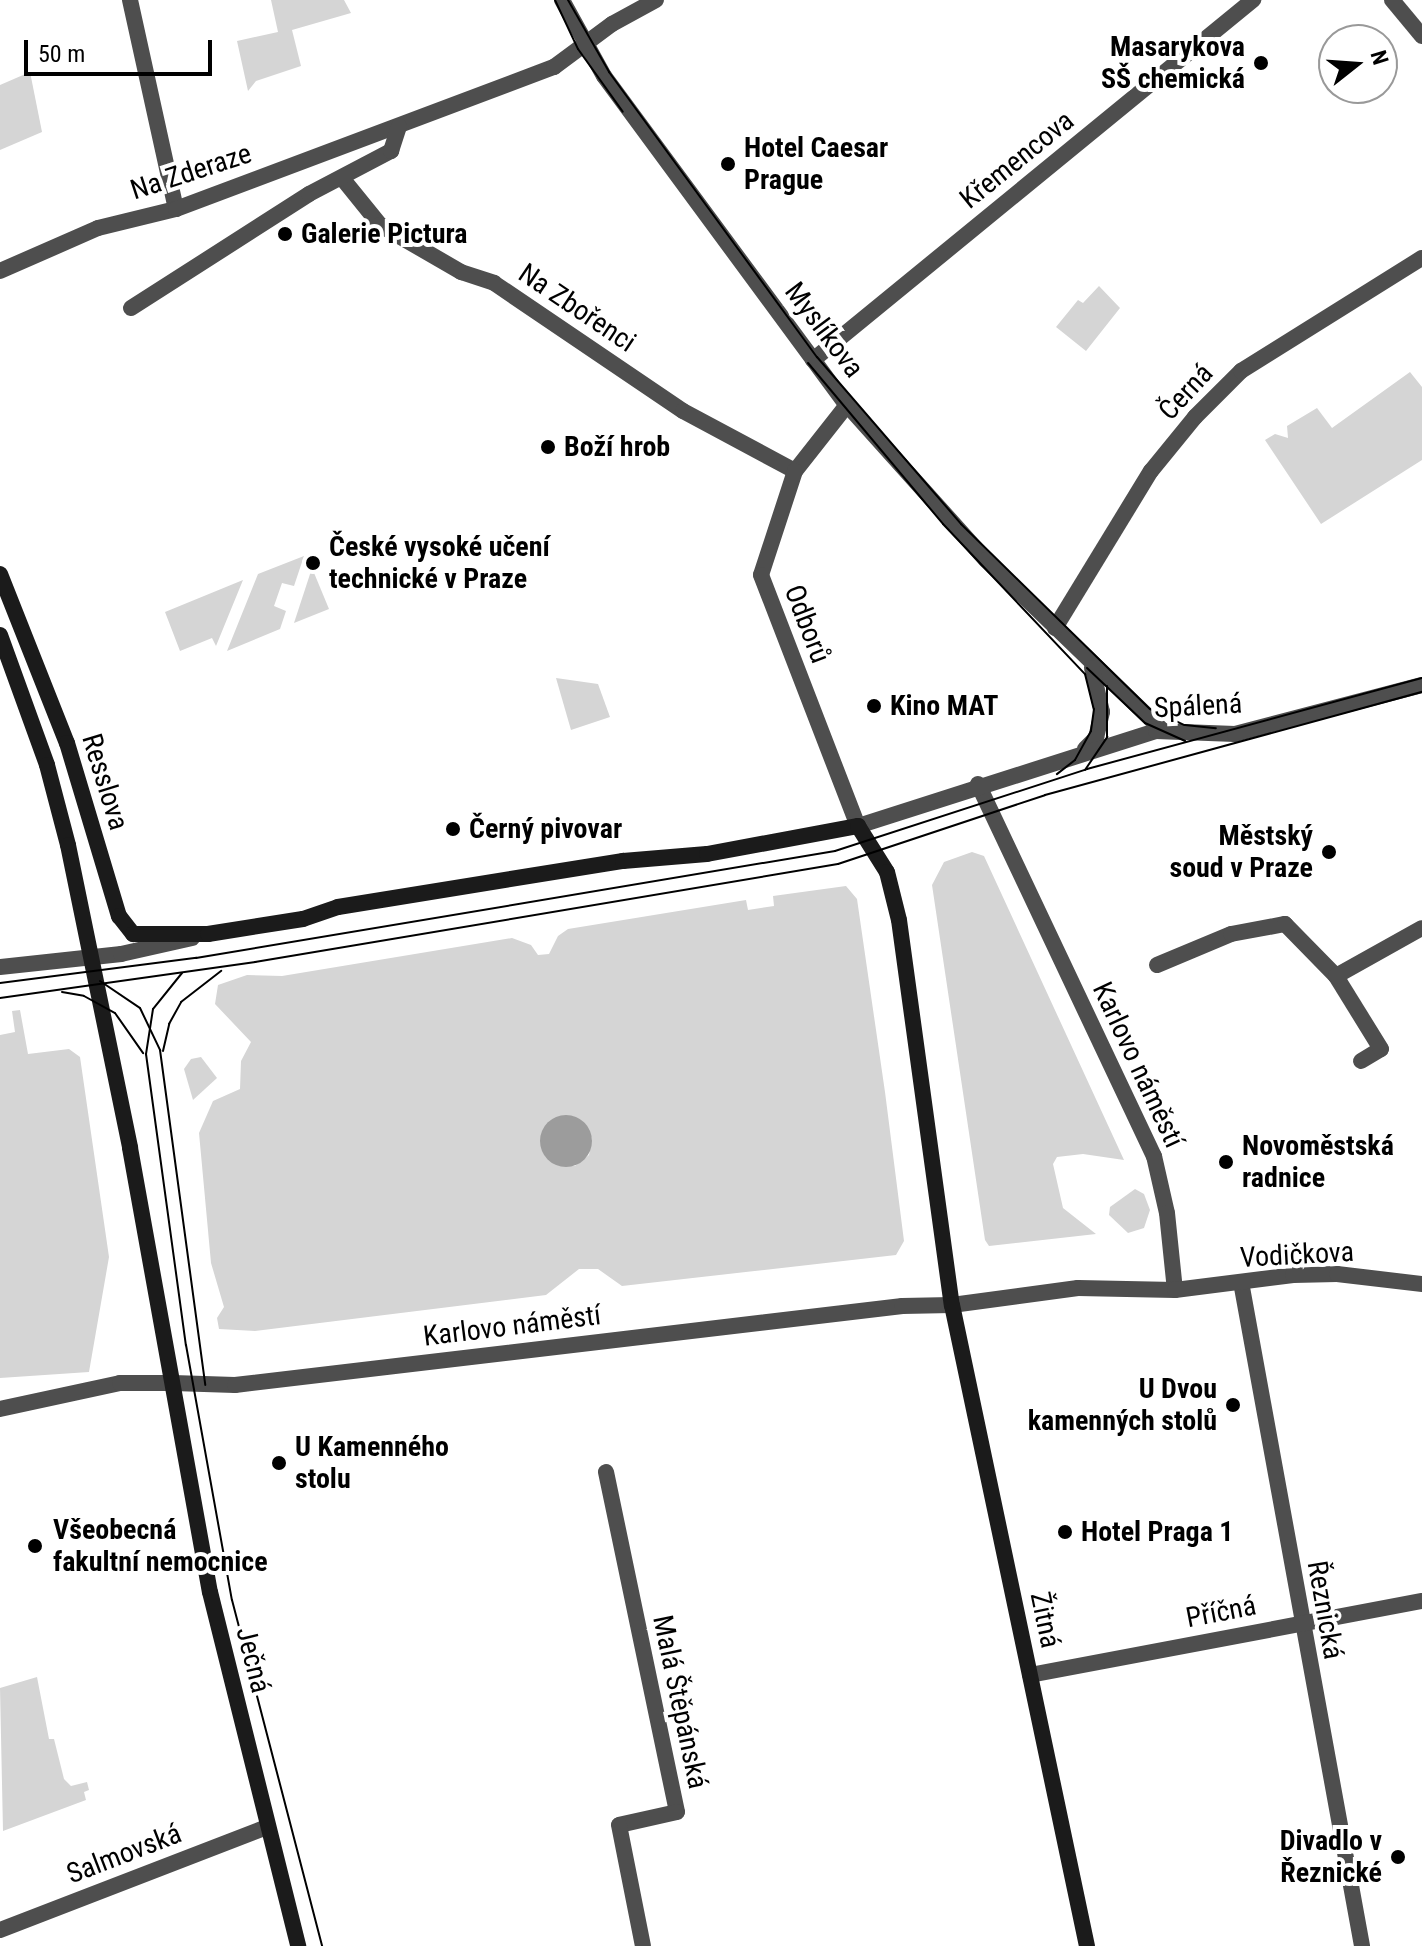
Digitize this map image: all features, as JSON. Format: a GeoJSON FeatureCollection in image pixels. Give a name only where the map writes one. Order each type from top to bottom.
{"type":"FeatureCollection","features":[{"type":"Feature","properties":{"kind":"main road","name":"Resslova"},"geometry":{"type":"LineString","coordinates":[[0,574],[67,743],[120,920],[133,934],[144,936],[208,934]]}},
{"type":"Feature","properties":{"kind":"main road","name":"Resslova"},"geometry":{"type":"LineString","coordinates":[[0,635],[49,770],[89,956]]}},
{"type":"Feature","properties":{"kind":"main road"},"geometry":{"type":"LineString","coordinates":[[208,934],[303,919],[338,907],[611,863],[707,854],[858,826],[887,872],[899,920],[952,1305]]}},
{"type":"Feature","properties":{"kind":"main road"},"geometry":{"type":"LineString","coordinates":[[89,956],[173,1383]]}},
{"type":"Feature","properties":{"kind":"main road","name":"Žitná"},"geometry":{"type":"LineString","coordinates":[[952,1305],[1087,1946]]}},
{"type":"Feature","properties":{"kind":"main road","name":"Ječná"},"geometry":{"type":"LineString","coordinates":[[173,1383],[210,1592],[298,1946]]}},
{"type":"Feature","properties":{"kind":"street"},"geometry":{"type":"LineString","coordinates":[[130,0],[176,209]]}},
{"type":"Feature","properties":{"kind":"street","name":"Myslíkova"},"geometry":{"type":"LineString","coordinates":[[562,0],[584,44],[847,405],[958,530],[1161,729]]}},
{"type":"Feature","properties":{"kind":"street","name":"Na Zderaze"},"geometry":{"type":"LineString","coordinates":[[0,271],[98,228],[176,209],[554,67],[584,44],[656,0]]}},
{"type":"Feature","properties":{"kind":"street","name":"Křemencova"},"geometry":{"type":"LineString","coordinates":[[813,360],[1253,0]]}},
{"type":"Feature","properties":{"kind":"street"},"geometry":{"type":"LineString","coordinates":[[1392,0],[1422,36]]}},
{"type":"Feature","properties":{"kind":"street"},"geometry":{"type":"LineString","coordinates":[[131,308],[391,151],[399,126]]}},
{"type":"Feature","properties":{"kind":"street","name":"Na Zbořenci"},"geometry":{"type":"LineString","coordinates":[[342,178],[380,225],[461,272],[494,283],[683,411],[795,471]]}},
{"type":"Feature","properties":{"kind":"street","name":"Černá"},"geometry":{"type":"LineString","coordinates":[[1055,628],[1151,471],[1195,417],[1241,371],[1422,258]]}},
{"type":"Feature","properties":{"kind":"street","name":"Odborů"},"geometry":{"type":"LineString","coordinates":[[847,405],[795,471],[761,575],[858,826]]}},
{"type":"Feature","properties":{"kind":"street","name":"Myslíkova"},"geometry":{"type":"LineString","coordinates":[[1081,752],[1096,738],[1102,712],[1101,691],[1087,658]]}},
{"type":"Feature","properties":{"kind":"street","name":"Spálená"},"geometry":{"type":"LineString","coordinates":[[978,784],[1161,729],[1211,737],[1235,734],[1422,685]]}},
{"type":"Feature","properties":{"kind":"street"},"geometry":{"type":"LineString","coordinates":[[858,826],[978,784]]}},
{"type":"Feature","properties":{"kind":"street","name":"Karlovo náměstí"},"geometry":{"type":"LineString","coordinates":[[0,1409],[106,1385],[235,1385],[902,1306],[952,1305],[1078,1288],[1175,1290],[1167,1213],[1154,1156],[978,784]]}},
{"type":"Feature","properties":{"kind":"street"},"geometry":{"type":"LineString","coordinates":[[1157,965],[1231,934],[1285,924],[1336,976],[1381,1049],[1361,1061]]}},
{"type":"Feature","properties":{"kind":"street"},"geometry":{"type":"LineString","coordinates":[[1336,976],[1422,928]]}},
{"type":"Feature","properties":{"kind":"street"},"geometry":{"type":"LineString","coordinates":[[0,967],[121,954],[208,934]]}},
{"type":"Feature","properties":{"kind":"street","name":"Vodičkova"},"geometry":{"type":"LineString","coordinates":[[1175,1290],[1337,1274],[1422,1284]]}},
{"type":"Feature","properties":{"kind":"street","name":"Řeznická"},"geometry":{"type":"LineString","coordinates":[[1241,1282],[1362,1946]]}},
{"type":"Feature","properties":{"kind":"street","name":"Malá Štěpánská"},"geometry":{"type":"LineString","coordinates":[[606,1472],[677,1812],[619,1825],[643,1946]]}},
{"type":"Feature","properties":{"kind":"street","name":"Příčná"},"geometry":{"type":"LineString","coordinates":[[1030,1675],[1422,1601]]}},
{"type":"Feature","properties":{"kind":"street","name":"Salmovská"},"geometry":{"type":"LineString","coordinates":[[0,1930],[267,1827]]}},
{"type":"Feature","properties":{"kind":"shaded area"},"geometry":{"type":"Polygon","coordinates":[[[271,0],[344,0],[351,13],[292,30],[301,66],[256,81],[248,91],[237,41],[278,32],[271,0]]]}},
{"type":"Feature","properties":{"kind":"shaded area"},"geometry":{"type":"Polygon","coordinates":[[[30,72],[42,132],[0,150],[0,85],[30,72]]]}},
{"type":"Feature","properties":{"kind":"shaded area"},"geometry":{"type":"Polygon","coordinates":[[[1099,286],[1120,308],[1086,351],[1056,327],[1078,300],[1083,303],[1099,286]]]}},
{"type":"Feature","properties":{"kind":"shaded area"},"geometry":{"type":"Polygon","coordinates":[[[1410,372],[1422,387],[1422,460],[1321,524],[1265,440],[1275,434],[1288,438],[1287,426],[1317,408],[1332,428],[1410,372]]]}},
{"type":"Feature","properties":{"kind":"shaded area"},"geometry":{"type":"Polygon","coordinates":[[[304,556],[294,586],[282,583],[274,606],[286,611],[280,629],[227,651],[258,574],[304,556]]]}},
{"type":"Feature","properties":{"kind":"shaded area"},"geometry":{"type":"Polygon","coordinates":[[[312,568],[329,609],[294,623],[312,568]]]}},
{"type":"Feature","properties":{"kind":"shaded area"},"geometry":{"type":"Polygon","coordinates":[[[243,580],[216,646],[212,638],[180,651],[165,612],[243,580]]]}},
{"type":"Feature","properties":{"kind":"shaded area"},"geometry":{"type":"Polygon","coordinates":[[[556,678],[598,684],[610,717],[571,730],[556,678]]]}},
{"type":"Feature","properties":{"kind":"shaded area"},"geometry":{"type":"Polygon","coordinates":[[[972,852],[984,856],[1124,1160],[1083,1154],[1057,1157],[1053,1164],[1063,1208],[1096,1234],[989,1246],[985,1240],[932,885],[944,862],[972,852]]]}},
{"type":"Feature","properties":{"kind":"shaded area"},"geometry":{"type":"Polygon","coordinates":[[[846,886],[857,899],[904,1241],[896,1255],[622,1286],[598,1269],[579,1269],[546,1295],[255,1331],[219,1329],[217,1318],[224,1307],[211,1263],[199,1133],[213,1101],[240,1089],[241,1061],[251,1042],[215,1004],[218,985],[247,975],[282,976],[512,938],[531,945],[538,955],[549,954],[558,936],[568,929],[746,900],[748,910],[774,906],[773,896],[846,886]],[[584,1122],[559,1166],[575,1166],[589,1155],[592,1138],[584,1122]]]}},
{"type":"Feature","properties":{"kind":"shaded area"},"geometry":{"type":"Polygon","coordinates":[[[20,1010],[28,1054],[69,1049],[80,1057],[109,1257],[89,1372],[0,1378],[0,1035],[15,1032],[12,1011],[20,1010]]]}},
{"type":"Feature","properties":{"kind":"shaded area"},"geometry":{"type":"Polygon","coordinates":[[[201,1057],[217,1078],[193,1100],[184,1069],[191,1059],[201,1057]]]}},
{"type":"Feature","properties":{"kind":"shaded area"},"geometry":{"type":"Polygon","coordinates":[[[566,1115],[584,1123],[592,1141],[584,1159],[566,1167],[548,1159],[540,1141],[548,1123],[566,1115]]]}},
{"type":"Feature","properties":{"kind":"shaded area"},"geometry":{"type":"Polygon","coordinates":[[[1135,1189],[1144,1194],[1150,1210],[1144,1228],[1128,1233],[1109,1215],[1110,1207],[1135,1189]]]}},
{"type":"Feature","properties":{"kind":"shaded area","name":"Všeobecná fakultní nemocnice"},"geometry":{"type":"Polygon","coordinates":[[[37,1677],[49,1739],[54,1739],[64,1779],[71,1786],[87,1782],[89,1790],[84,1792],[86,1800],[3,1831],[0,1688],[37,1677]]]}},
{"type":"Feature","properties":{"kind":"tram line"},"geometry":{"type":"LineString","coordinates":[[555,0],[578,49],[623,112]]}},
{"type":"Feature","properties":{"kind":"tram line"},"geometry":{"type":"LineString","coordinates":[[568,0],[609,72],[817,357],[961,524],[1150,709],[1185,725],[1216,728]]}},
{"type":"Feature","properties":{"kind":"tram line"},"geometry":{"type":"LineString","coordinates":[[808,363],[943,524],[1085,674],[1094,709],[1091,731],[1075,760],[1057,774]]}},
{"type":"Feature","properties":{"kind":"tram line"},"geometry":{"type":"LineString","coordinates":[[1087,668],[1145,723],[1185,741]]}},
{"type":"Feature","properties":{"kind":"tram line"},"geometry":{"type":"LineString","coordinates":[[0,983],[196,958],[835,851],[1087,769],[1422,678]]}},
{"type":"Feature","properties":{"kind":"tram line"},"geometry":{"type":"LineString","coordinates":[[1085,770],[1107,737],[1107,686]]}},
{"type":"Feature","properties":{"kind":"tram line"},"geometry":{"type":"LineString","coordinates":[[0,998],[255,962],[838,864],[1045,795],[1422,692]]}},
{"type":"Feature","properties":{"kind":"tram line"},"geometry":{"type":"LineString","coordinates":[[163,1051],[169,1024],[181,1002],[221,971]]}},
{"type":"Feature","properties":{"kind":"tram line"},"geometry":{"type":"LineString","coordinates":[[182,973],[153,1009],[146,1054],[186,1345],[232,1600],[322,1946]]}},
{"type":"Feature","properties":{"kind":"tram line"},"geometry":{"type":"LineString","coordinates":[[100,981],[140,1008],[160,1050],[205,1385]]}},
{"type":"Feature","properties":{"kind":"tram line"},"geometry":{"type":"LineString","coordinates":[[62,992],[84,996],[115,1013],[143,1053]]}},
{"type":"Feature","properties":{"kind":"place","name":"Masarykova SŠ chemická"},"geometry":{"type":"Point","coordinates":[1261,63]}},
{"type":"Feature","properties":{"kind":"place","name":"Hotel Caesar Prague"},"geometry":{"type":"Point","coordinates":[728,164]}},
{"type":"Feature","properties":{"kind":"place","name":"Galerie Pictura"},"geometry":{"type":"Point","coordinates":[285,234]}},
{"type":"Feature","properties":{"kind":"place","name":"Boží hrob"},"geometry":{"type":"Point","coordinates":[548,447]}},
{"type":"Feature","properties":{"kind":"place","name":"České vysoké učení technické v Praze"},"geometry":{"type":"Point","coordinates":[313,563]}},
{"type":"Feature","properties":{"kind":"place","name":"Kino MAT"},"geometry":{"type":"Point","coordinates":[874,706]}},
{"type":"Feature","properties":{"kind":"place","name":"Černý pivovar"},"geometry":{"type":"Point","coordinates":[453,829]}},
{"type":"Feature","properties":{"kind":"place","name":"Městský soud v Praze"},"geometry":{"type":"Point","coordinates":[1329,852]}},
{"type":"Feature","properties":{"kind":"place","name":"Novoměstská radnice"},"geometry":{"type":"Point","coordinates":[1226,1162]}},
{"type":"Feature","properties":{"kind":"place","name":"U Dvou kamenných stolů"},"geometry":{"type":"Point","coordinates":[1233,1405]}},
{"type":"Feature","properties":{"kind":"place","name":"U Kamenného stolu"},"geometry":{"type":"Point","coordinates":[279,1463]}},
{"type":"Feature","properties":{"kind":"place","name":"Hotel Praga 1"},"geometry":{"type":"Point","coordinates":[1065,1532]}},
{"type":"Feature","properties":{"kind":"place","name":"Všeobecná fakultní nemocnice"},"geometry":{"type":"Point","coordinates":[35,1546]}},
{"type":"Feature","properties":{"kind":"place","name":"Divadlo v Řeznické"},"geometry":{"type":"Point","coordinates":[1398,1857]}}]}
